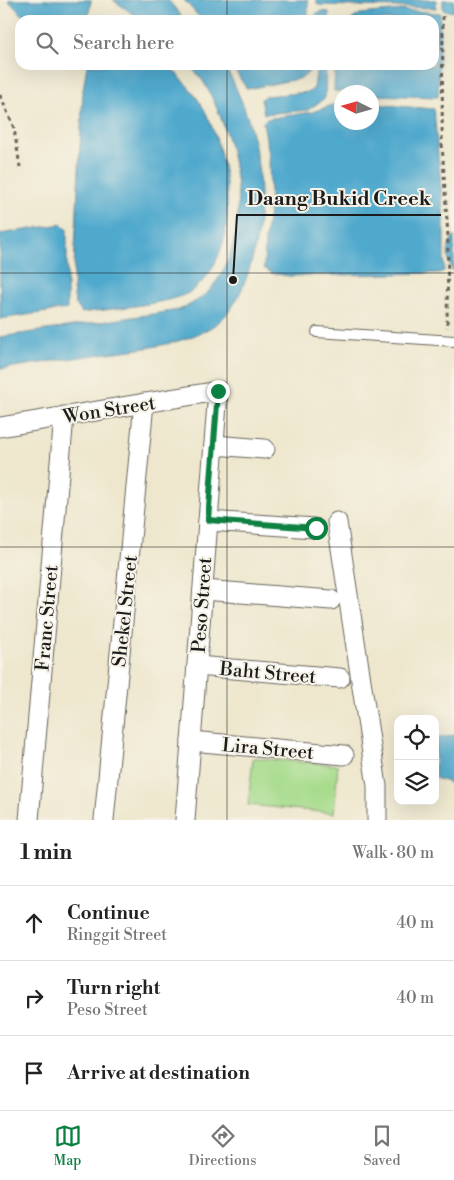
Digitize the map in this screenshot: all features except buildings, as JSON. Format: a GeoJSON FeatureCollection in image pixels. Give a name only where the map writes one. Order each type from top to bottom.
{"type":"FeatureCollection","features":[{"type":"Feature","properties":{"kind":"street","name":"Won Street"},"geometry":{"type":"LineString","coordinates":[[0,427],[218,391]]}},
{"type":"Feature","properties":{"kind":"street","name":"Peso Street"},"geometry":{"type":"LineString","coordinates":[[185,820],[218,391]]}},
{"type":"Feature","properties":{"kind":"street","name":"Shekel Street"},"geometry":{"type":"LineString","coordinates":[[104,820],[144,403]]}},
{"type":"Feature","properties":{"kind":"street","name":"Franc Street"},"geometry":{"type":"LineString","coordinates":[[29,820],[64,416]]}},
{"type":"Feature","properties":{"kind":"street"},"geometry":{"type":"LineString","coordinates":[[214,445],[265,449]]}},
{"type":"Feature","properties":{"kind":"street"},"geometry":{"type":"LineString","coordinates":[[208,520],[316,528]]}},
{"type":"Feature","properties":{"kind":"street"},"geometry":{"type":"LineString","coordinates":[[337,522],[377,786],[377,820]]}},
{"type":"Feature","properties":{"kind":"street"},"geometry":{"type":"LineString","coordinates":[[203,590],[331,600]]}},
{"type":"Feature","properties":{"kind":"street","name":"Baht Street"},"geometry":{"type":"LineString","coordinates":[[197,666],[340,678]]}},
{"type":"Feature","properties":{"kind":"street","name":"Lira Street"},"geometry":{"type":"LineString","coordinates":[[191,741],[344,755]]}},
{"type":"Feature","properties":{"kind":"lane"},"geometry":{"type":"LineString","coordinates":[[317,332],[451,341]]}},
{"type":"Feature","properties":{"kind":"path"},"geometry":{"type":"LineString","coordinates":[[443,16],[442,143],[448,237],[451,341]]}},
{"type":"Feature","properties":{"kind":"path"},"geometry":{"type":"LineString","coordinates":[[0,95],[14,128],[20,167]]}},
{"type":"Feature","properties":{"kind":"green space"},"geometry":{"type":"Polygon","coordinates":[[[253,758],[338,765],[334,813],[248,805],[253,758]]]}},
{"type":"Feature","properties":{"kind":"water"},"geometry":{"type":"Polygon","coordinates":[[[8,0],[91,0],[89,15],[22,15],[8,0]]]}},
{"type":"Feature","properties":{"kind":"water"},"geometry":{"type":"Polygon","coordinates":[[[113,0],[168,0],[181,15],[135,15],[113,0]]]}},
{"type":"Feature","properties":{"kind":"water"},"geometry":{"type":"Polygon","coordinates":[[[184,0],[308,0],[308,15],[198,15],[184,0]]]}},
{"type":"Feature","properties":{"kind":"water"},"geometry":{"type":"Polygon","coordinates":[[[316,0],[437,0],[436,8],[318,5],[316,0]]]}},
{"type":"Feature","properties":{"kind":"water"},"geometry":{"type":"Polygon","coordinates":[[[443,0],[454,0],[454,12],[443,10],[443,0]]]}},
{"type":"Feature","properties":{"kind":"water"},"geometry":{"type":"Polygon","coordinates":[[[402,10],[440,13],[439,55],[439,15],[358,15],[402,10]]]}},
{"type":"Feature","properties":{"kind":"water"},"geometry":{"type":"Polygon","coordinates":[[[321,11],[329,12],[329,15],[316,14],[321,11]]]}},
{"type":"Feature","properties":{"kind":"water"},"geometry":{"type":"Polygon","coordinates":[[[86,70],[173,70],[183,80],[204,109],[220,153],[225,178],[226,229],[220,252],[209,273],[193,290],[184,295],[140,305],[82,313],[75,303],[73,288],[83,90],[86,70]]]}},
{"type":"Feature","properties":{"kind":"water"},"geometry":{"type":"Polygon","coordinates":[[[194,70],[227,70],[237,89],[247,115],[254,141],[260,196],[259,223],[247,276],[236,301],[220,321],[204,331],[179,341],[141,349],[0,369],[0,337],[179,310],[202,297],[213,286],[226,264],[234,240],[238,213],[237,186],[226,132],[217,108],[200,77],[194,70]]]}},
{"type":"Feature","properties":{"kind":"water"},"geometry":{"type":"Polygon","coordinates":[[[234,70],[309,70],[302,78],[247,89],[234,70]]]}},
{"type":"Feature","properties":{"kind":"water"},"geometry":{"type":"Polygon","coordinates":[[[316,70],[326,70],[325,98],[308,110],[264,114],[261,99],[265,96],[309,92],[314,88],[316,70]]]}},
{"type":"Feature","properties":{"kind":"water"},"geometry":{"type":"Polygon","coordinates":[[[335,70],[439,70],[438,97],[379,95],[379,85],[334,85],[335,70]]]}},
{"type":"Feature","properties":{"kind":"water"},"geometry":{"type":"Polygon","coordinates":[[[334,104],[334,130],[379,130],[379,105],[434,109],[444,223],[444,271],[439,273],[289,276],[271,273],[264,268],[265,240],[270,205],[269,154],[263,123],[266,119],[312,112],[334,104]]]}},
{"type":"Feature","properties":{"kind":"water"},"geometry":{"type":"Polygon","coordinates":[[[62,224],[67,229],[67,309],[0,319],[0,234],[62,224]]]}},
{"type":"Feature","properties":{"kind":"water"},"geometry":{"type":"Polygon","coordinates":[[[454,236],[454,272],[448,259],[448,249],[454,236]]]}},
{"type":"Feature","properties":{"kind":"water"},"geometry":{"type":"Polygon","coordinates":[[[454,735],[454,784],[439,779],[439,738],[454,735]]]}},
{"type":"Feature","properties":{"kind":"place","name":"Daang Bukid Creek"},"geometry":{"type":"Point","coordinates":[233,280]}},
{"type":"Feature","properties":{"kind":"route"},"geometry":{"type":"LineString","coordinates":[[218,391],[208,520],[316,528]]}}]}
